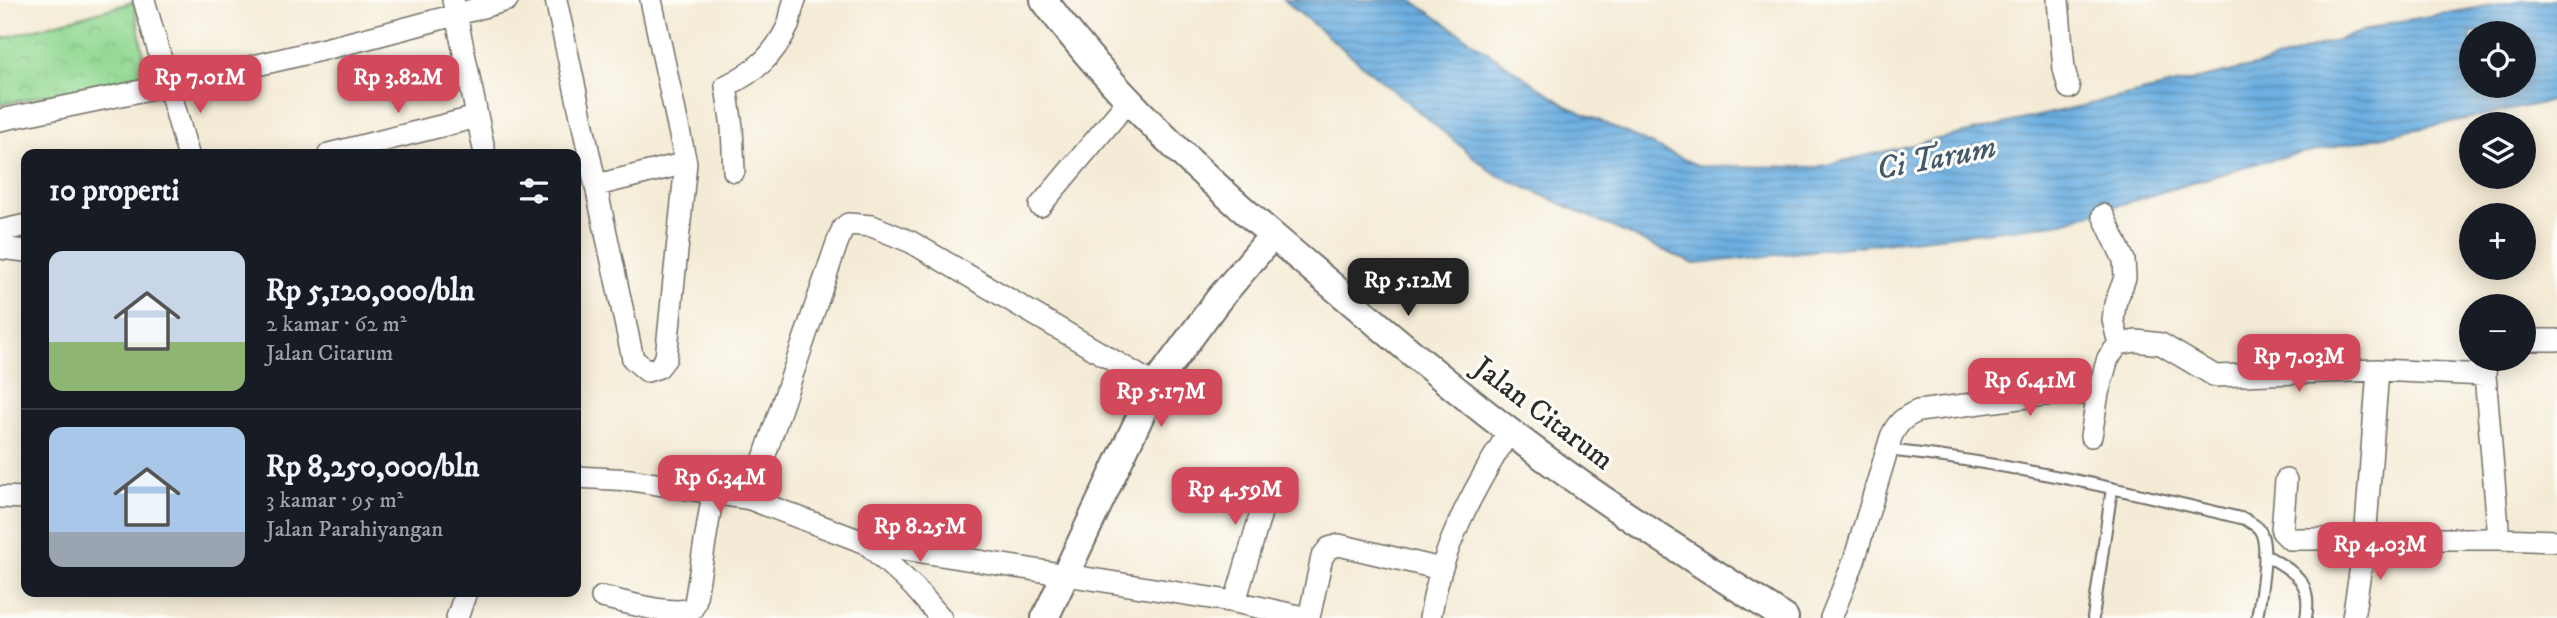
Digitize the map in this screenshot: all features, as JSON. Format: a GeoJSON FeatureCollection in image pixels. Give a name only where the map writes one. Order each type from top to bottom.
{"type":"FeatureCollection","features":[{"type":"Feature","properties":{"kind":"street"},"geometry":{"type":"LineString","coordinates":[[144,0],[171,86],[187,149]]}},
{"type":"Feature","properties":{"kind":"street"},"geometry":{"type":"LineString","coordinates":[[0,120],[171,86],[455,7],[507,0]]}},
{"type":"Feature","properties":{"kind":"street"},"geometry":{"type":"LineString","coordinates":[[556,0],[633,359],[641,367],[655,370],[663,364],[666,356],[686,163],[651,0]]}},
{"type":"Feature","properties":{"kind":"street"},"geometry":{"type":"LineString","coordinates":[[734,171],[732,127],[726,86],[753,72],[773,51],[789,24],[795,0]]}},
{"type":"Feature","properties":{"kind":"street","name":"Jalan Citarum"},"geometry":{"type":"LineString","coordinates":[[1044,0],[1069,34],[1129,100],[1272,236],[1509,432],[1664,541],[1785,618]]}},
{"type":"Feature","properties":{"kind":"street"},"geometry":{"type":"LineString","coordinates":[[2058,0],[2064,69],[2069,88]]}},
{"type":"Feature","properties":{"kind":"street"},"geometry":{"type":"LineString","coordinates":[[455,7],[484,149]]}},
{"type":"Feature","properties":{"kind":"street"},"geometry":{"type":"LineString","coordinates":[[1040,206],[1129,100]]}},
{"type":"Feature","properties":{"kind":"street"},"geometry":{"type":"LineString","coordinates":[[376,148],[477,117]]}},
{"type":"Feature","properties":{"kind":"street"},"geometry":{"type":"LineString","coordinates":[[597,185],[686,163]]}},
{"type":"Feature","properties":{"kind":"street"},"geometry":{"type":"LineString","coordinates":[[2103,215],[2124,260],[2125,278],[2115,304],[2113,320],[2119,344]]}},
{"type":"Feature","properties":{"kind":"street"},"geometry":{"type":"LineString","coordinates":[[750,499],[836,246],[843,228],[848,224],[872,226],[911,242],[1155,385]]}},
{"type":"Feature","properties":{"kind":"street"},"geometry":{"type":"LineString","coordinates":[[0,231],[21,226]]}},
{"type":"Feature","properties":{"kind":"street"},"geometry":{"type":"LineString","coordinates":[[1045,618],[1155,385],[1218,300],[1272,236]]}},
{"type":"Feature","properties":{"kind":"street"},"geometry":{"type":"LineString","coordinates":[[0,248],[21,250]]}},
{"type":"Feature","properties":{"kind":"street"},"geometry":{"type":"LineString","coordinates":[[2536,340],[2557,340]]}},
{"type":"Feature","properties":{"kind":"street"},"geometry":{"type":"LineString","coordinates":[[2091,436],[2098,393],[2108,358],[2119,344],[2136,341],[2161,344],[2214,376],[2459,368]]}},
{"type":"Feature","properties":{"kind":"street"},"geometry":{"type":"LineString","coordinates":[[2353,618],[2365,540],[2378,370]]}},
{"type":"Feature","properties":{"kind":"street"},"geometry":{"type":"LineString","coordinates":[[2486,371],[2499,538]]}},
{"type":"Feature","properties":{"kind":"street"},"geometry":{"type":"LineString","coordinates":[[1831,618],[1854,561],[1886,450],[1896,425],[1905,417],[1919,411],[2043,395],[2098,393]]}},
{"type":"Feature","properties":{"kind":"street"},"geometry":{"type":"LineString","coordinates":[[1430,618],[1450,540],[1472,491],[1509,432]]}},
{"type":"Feature","properties":{"kind":"street"},"geometry":{"type":"LineString","coordinates":[[581,477],[631,480],[750,499],[866,542],[1067,573],[1235,602],[1309,618],[1322,556],[1329,548],[1339,545],[1441,569]]}},
{"type":"Feature","properties":{"kind":"street"},"geometry":{"type":"LineString","coordinates":[[2286,480],[2283,531],[2290,540],[2499,538],[2557,541]]}},
{"type":"Feature","properties":{"kind":"street"},"geometry":{"type":"LineString","coordinates":[[1235,602],[1265,499],[1272,486],[1278,482]]}},
{"type":"Feature","properties":{"kind":"street"},"geometry":{"type":"LineString","coordinates":[[602,597],[670,610],[692,609],[713,493]]}},
{"type":"Feature","properties":{"kind":"street"},"geometry":{"type":"LineString","coordinates":[[0,497],[21,498]]}},
{"type":"Feature","properties":{"kind":"street"},"geometry":{"type":"LineString","coordinates":[[866,542],[914,587],[941,618]]}},
{"type":"Feature","properties":{"kind":"street"},"geometry":{"type":"LineString","coordinates":[[457,618],[464,597]]}},
{"type":"Feature","properties":{"kind":"lane"},"geometry":{"type":"LineString","coordinates":[[1886,450],[1921,453],[2112,488],[2245,519],[2259,529],[2263,541],[2258,618]]}},
{"type":"Feature","properties":{"kind":"lane"},"geometry":{"type":"LineString","coordinates":[[2093,618],[2112,488]]}},
{"type":"Feature","properties":{"kind":"lane"},"geometry":{"type":"LineString","coordinates":[[2264,554],[2298,574],[2308,598],[2306,618]]}},
{"type":"Feature","properties":{"kind":"green space"},"geometry":{"type":"Polygon","coordinates":[[[134,2],[147,74],[0,105],[0,39],[134,2]]]}},
{"type":"Feature","properties":{"kind":"water","name":"Ci Tarum"},"geometry":{"type":"Polygon","coordinates":[[[1284,0],[1411,0],[1567,106],[1699,166],[1817,167],[2263,64],[2389,23],[2523,0],[2557,0],[2557,100],[2500,112],[2459,112],[2459,120],[2265,161],[2056,224],[1694,264],[1493,173],[1284,0]]]}}]}
